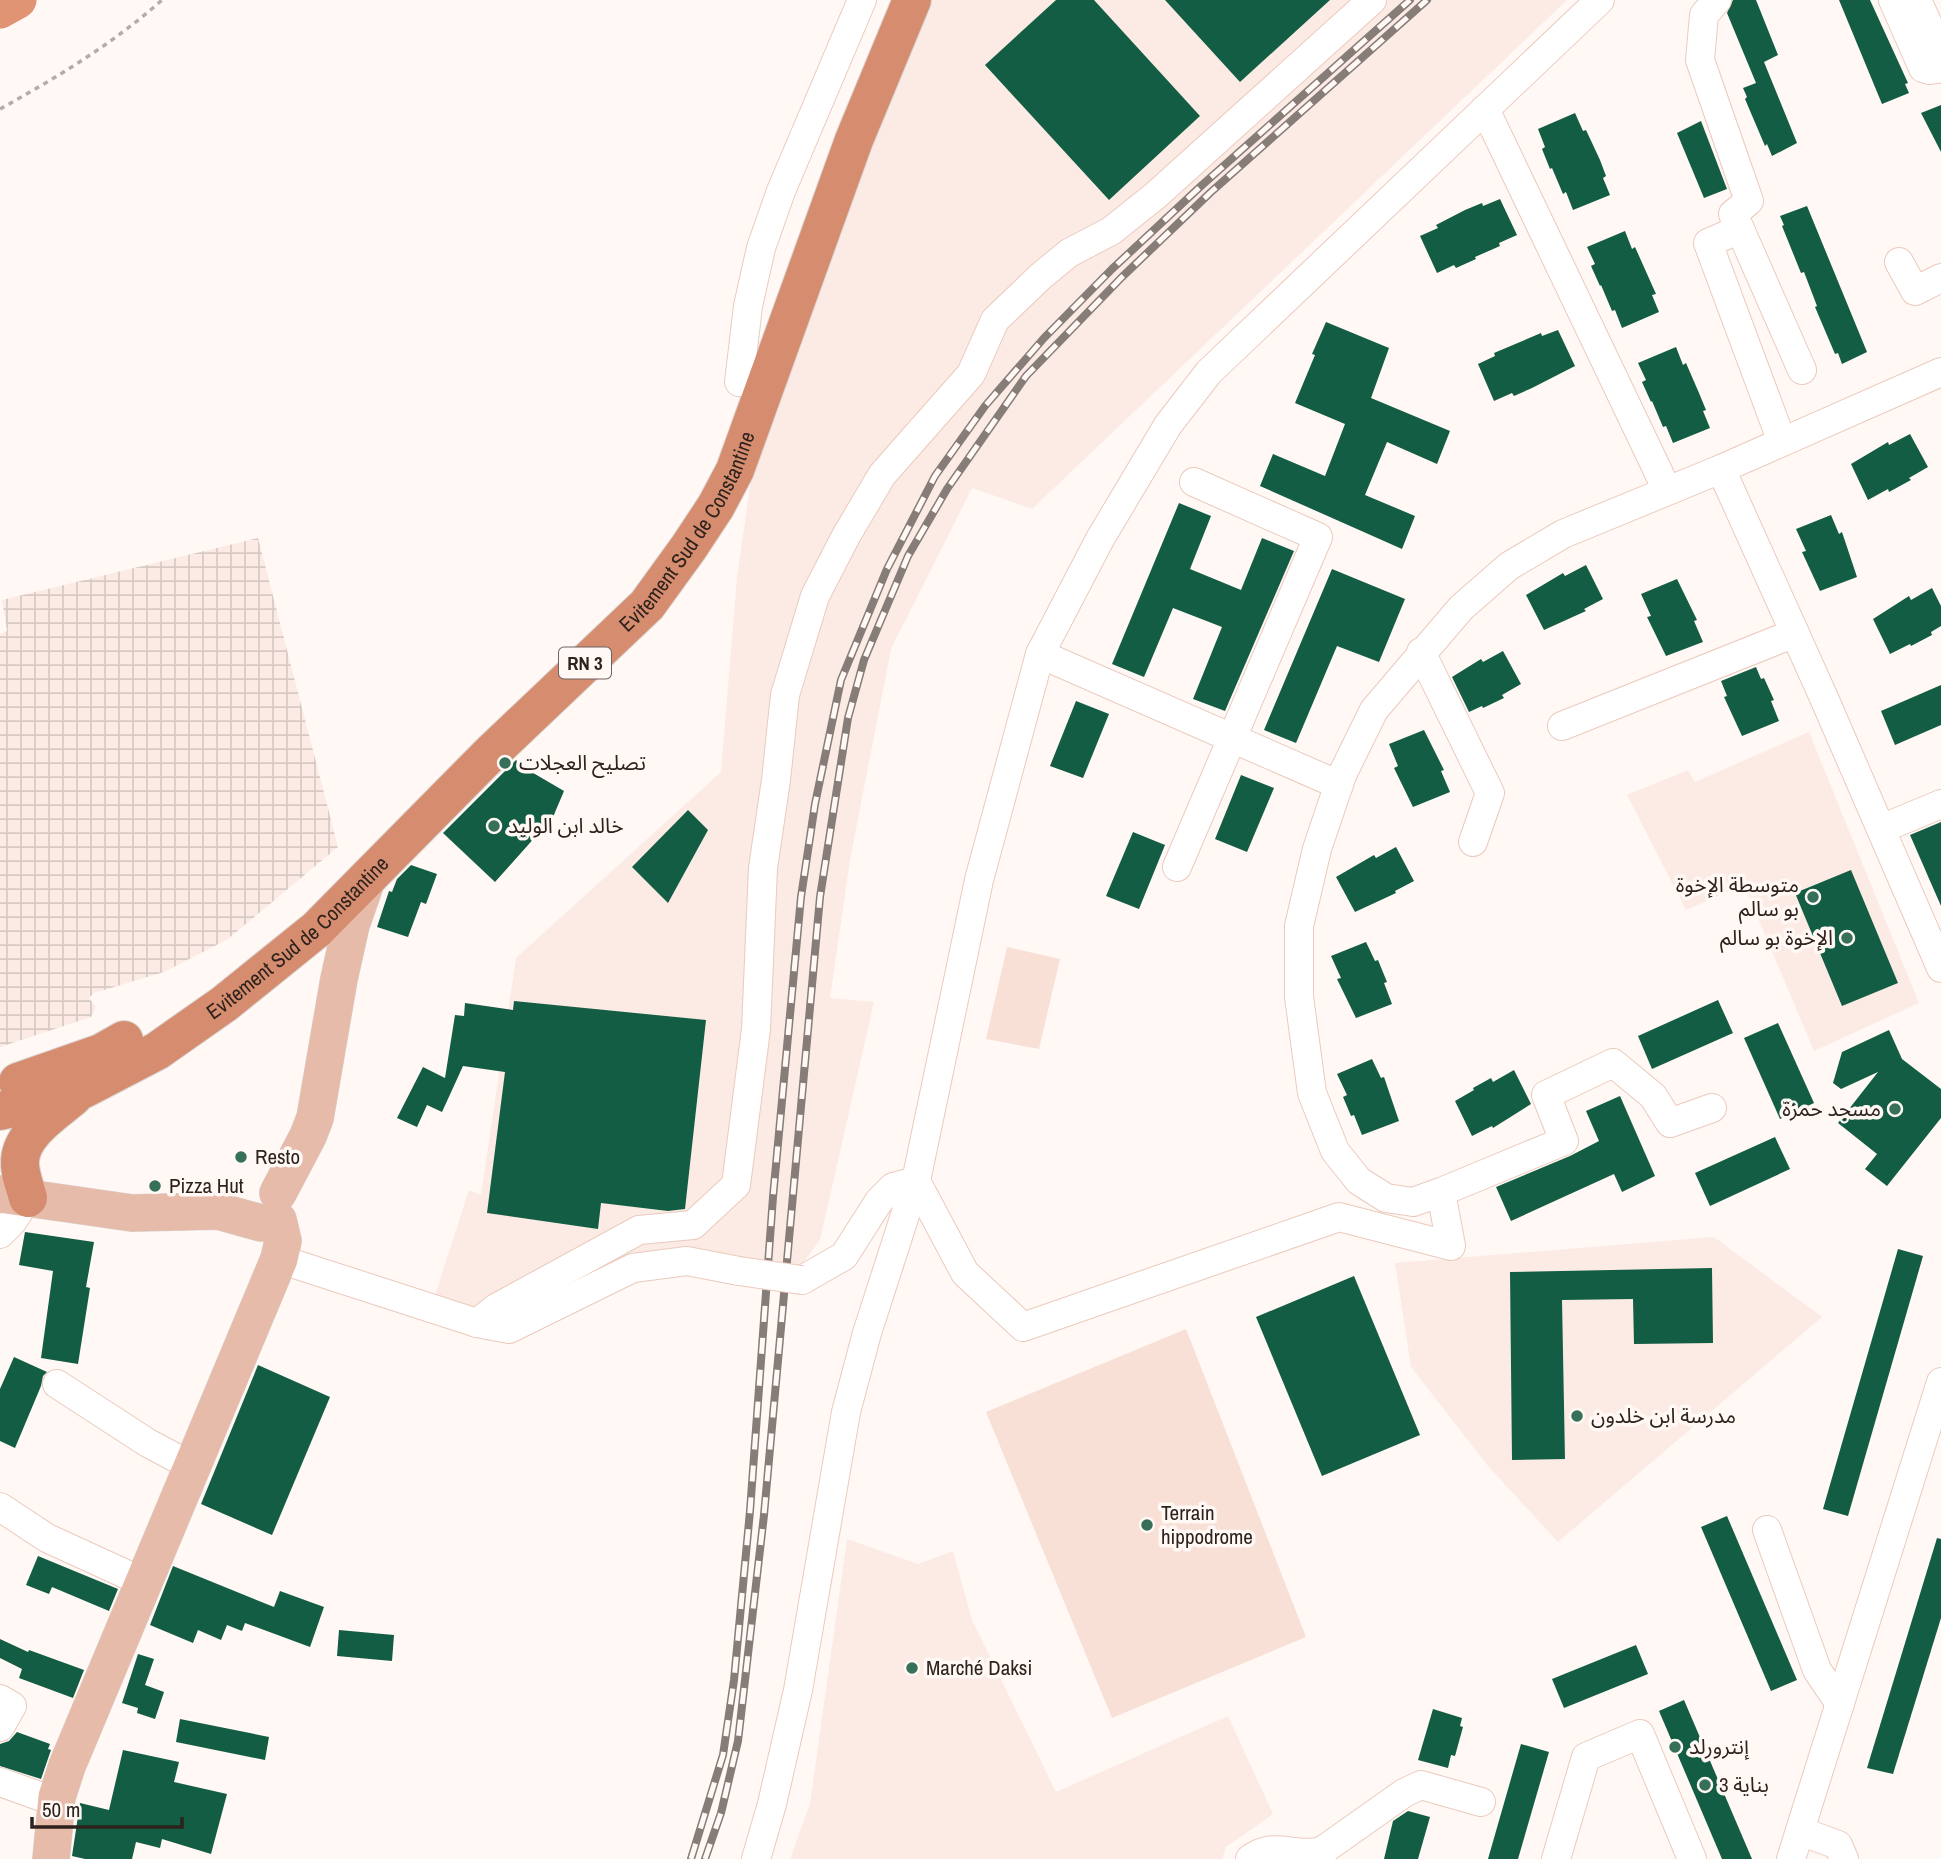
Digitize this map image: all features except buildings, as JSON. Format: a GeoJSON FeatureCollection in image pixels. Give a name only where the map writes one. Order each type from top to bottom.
{"type":"FeatureCollection","features":[{"type":"Feature","properties":{"kind":"highway","name":"Evitement Sud de Constantine"},"geometry":{"type":"LineString","coordinates":[[0,1086],[33,1078],[101,1053],[172,1011],[285,923],[358,855],[449,758],[604,614],[663,545],[702,490],[718,455],[739,382],[894,0]]}},
{"type":"Feature","properties":{"kind":"highway","name":"Evitement Sud de Constantine"},"geometry":{"type":"LineString","coordinates":[[0,1111],[84,1089],[157,1051],[223,1004],[317,929],[489,755],[647,605],[716,506],[735,470],[854,140],[912,0]]}},
{"type":"Feature","properties":{"kind":"highway"},"geometry":{"type":"LineString","coordinates":[[14,1196],[21,1174],[20,1157],[30,1135],[84,1089]]}},
{"type":"Feature","properties":{"kind":"main road"},"geometry":{"type":"LineString","coordinates":[[268,1207],[315,1118],[339,979],[351,925],[366,882]]}},
{"type":"Feature","properties":{"kind":"main road"},"geometry":{"type":"LineString","coordinates":[[14,1196],[132,1213],[268,1207]]}},
{"type":"Feature","properties":{"kind":"main road"},"geometry":{"type":"LineString","coordinates":[[51,1859],[57,1802],[66,1766],[279,1259],[283,1241],[268,1207]]}},
{"type":"Feature","properties":{"kind":"street"},"geometry":{"type":"LineString","coordinates":[[739,382],[748,306],[761,248],[781,191],[862,0]]}},
{"type":"Feature","properties":{"kind":"street"},"geometry":{"type":"LineString","coordinates":[[477,1323],[496,1308],[639,1230],[693,1225],[736,1185],[756,1029],[763,868],[785,695],[815,596],[882,475],[971,374],[995,320],[1069,253],[1111,231],[1156,195],[1372,0]]}},
{"type":"Feature","properties":{"kind":"street"},"geometry":{"type":"LineString","coordinates":[[757,1859],[799,1690],[846,1412],[867,1333],[916,1181],[979,880],[1040,654],[1100,539],[1168,425],[1209,372],[1601,0]]}},
{"type":"Feature","properties":{"kind":"street"},"geometry":{"type":"LineString","coordinates":[[1717,0],[1704,15],[1700,60],[1749,201],[1733,214],[1801,370]]}},
{"type":"Feature","properties":{"kind":"street"},"geometry":{"type":"LineString","coordinates":[[1893,0],[1923,68],[1937,69],[1941,64]]}},
{"type":"Feature","properties":{"kind":"street"},"geometry":{"type":"LineString","coordinates":[[1917,0],[1941,53]]}},
{"type":"Feature","properties":{"kind":"street"},"geometry":{"type":"LineString","coordinates":[[1485,109],[1551,270],[1667,491]]}},
{"type":"Feature","properties":{"kind":"street"},"geometry":{"type":"LineString","coordinates":[[1740,229],[1708,243],[1782,442]]}},
{"type":"Feature","properties":{"kind":"street"},"geometry":{"type":"LineString","coordinates":[[1899,262],[1915,291],[1941,278]]}},
{"type":"Feature","properties":{"kind":"street"},"geometry":{"type":"LineString","coordinates":[[1712,1108],[1670,1123],[1653,1096],[1614,1063],[1546,1095],[1564,1141],[1413,1202],[1386,1198],[1359,1181],[1335,1151],[1312,1093],[1300,997],[1299,926],[1317,849],[1339,785],[1374,710],[1461,608],[1509,566],[1563,534],[1721,469],[1941,372]]}},
{"type":"Feature","properties":{"kind":"street"},"geometry":{"type":"LineString","coordinates":[[1721,469],[1941,968]]}},
{"type":"Feature","properties":{"kind":"street"},"geometry":{"type":"LineString","coordinates":[[1177,867],[1318,537],[1194,482]]}},
{"type":"Feature","properties":{"kind":"street"},"geometry":{"type":"LineString","coordinates":[[1562,726],[1795,633]]}},
{"type":"Feature","properties":{"kind":"street"},"geometry":{"type":"LineString","coordinates":[[1421,652],[1490,793],[1473,842]]}},
{"type":"Feature","properties":{"kind":"street"},"geometry":{"type":"LineString","coordinates":[[1040,654],[1339,785]]}},
{"type":"Feature","properties":{"kind":"street"},"geometry":{"type":"LineString","coordinates":[[1881,829],[1941,804]]}},
{"type":"Feature","properties":{"kind":"street"},"geometry":{"type":"LineString","coordinates":[[279,1259],[477,1323],[509,1329],[633,1268],[687,1261],[802,1280],[844,1256],[878,1201],[893,1187],[916,1181]]}},
{"type":"Feature","properties":{"kind":"street"},"geometry":{"type":"LineString","coordinates":[[916,1181],[965,1273],[1023,1326],[1339,1217],[1451,1246],[1441,1192]]}},
{"type":"Feature","properties":{"kind":"street"},"geometry":{"type":"LineString","coordinates":[[0,1234],[12,1222],[14,1196]]}},
{"type":"Feature","properties":{"kind":"street"},"geometry":{"type":"LineString","coordinates":[[1791,1859],[1941,1382]]}},
{"type":"Feature","properties":{"kind":"street"},"geometry":{"type":"LineString","coordinates":[[57,1384],[148,1443],[193,1467]]}},
{"type":"Feature","properties":{"kind":"street"},"geometry":{"type":"LineString","coordinates":[[0,1507],[47,1538],[143,1582]]}},
{"type":"Feature","properties":{"kind":"street"},"geometry":{"type":"LineString","coordinates":[[1767,1530],[1817,1670],[1840,1704]]}},
{"type":"Feature","properties":{"kind":"street"},"geometry":{"type":"LineString","coordinates":[[0,1699],[12,1706],[0,1727]]}},
{"type":"Feature","properties":{"kind":"street"},"geometry":{"type":"LineString","coordinates":[[1556,1859],[1586,1757],[1640,1734],[1692,1859]]}},
{"type":"Feature","properties":{"kind":"street"},"geometry":{"type":"LineString","coordinates":[[0,1782],[57,1802]]}},
{"type":"Feature","properties":{"kind":"street"},"geometry":{"type":"LineString","coordinates":[[1251,1859],[1268,1849],[1311,1855],[1322,1851],[1404,1793],[1421,1785],[1481,1802]]}},
{"type":"Feature","properties":{"kind":"street"},"geometry":{"type":"LineString","coordinates":[[1800,1831],[1838,1845],[1844,1859]]}},
{"type":"Feature","properties":{"kind":"path"},"geometry":{"type":"LineString","coordinates":[[0,109],[40,87],[142,17],[162,0]]}},
{"type":"Feature","properties":{"kind":"shaded area"},"geometry":{"type":"Polygon","coordinates":[[[924,0],[1567,0],[1032,509],[972,488],[891,649],[850,860],[830,998],[874,1002],[820,1240],[796,1273],[662,1252],[590,1270],[502,1319],[435,1295],[469,1190],[481,1195],[516,958],[721,772],[737,578],[756,444],[924,0]]]}},
{"type":"Feature","properties":{"kind":"shaded area"},"geometry":{"type":"Polygon","coordinates":[[[258,538],[338,847],[228,939],[164,972],[94,993],[89,998],[96,1007],[91,1017],[0,1047],[0,634],[7,631],[2,600],[258,538]]]}},
{"type":"Feature","properties":{"kind":"shaded area","name":"متوسطة الإخوة بو سالم"},"geometry":{"type":"Polygon","coordinates":[[[1809,732],[1919,1003],[1814,1051],[1744,885],[1686,910],[1627,795],[1688,770],[1695,782],[1809,732]]]}},
{"type":"Feature","properties":{"kind":"shaded area"},"geometry":{"type":"Polygon","coordinates":[[[1007,947],[1060,959],[1039,1049],[986,1039],[1007,947]]]}},
{"type":"Feature","properties":{"kind":"shaded area","name":"مدرسة ابن خلدون"},"geometry":{"type":"Polygon","coordinates":[[[1714,1237],[1822,1317],[1558,1542],[1488,1466],[1411,1367],[1395,1263],[1714,1237]]]}},
{"type":"Feature","properties":{"kind":"shaded area","name":"Terrain hippodrome"},"geometry":{"type":"Polygon","coordinates":[[[1186,1329],[1306,1637],[1112,1718],[986,1412],[1186,1329]]]}},
{"type":"Feature","properties":{"kind":"shaded area","name":"Marché Daksi"},"geometry":{"type":"Polygon","coordinates":[[[847,1539],[918,1564],[953,1551],[972,1620],[1056,1792],[1228,1716],[1273,1814],[1226,1847],[1222,1859],[790,1859],[810,1804],[847,1539]]]}},
{"type":"Feature","properties":{"kind":"waterway"},"geometry":{"type":"LineString","coordinates":[[0,10],[18,0]]}},
{"type":"Feature","properties":{"kind":"railway"},"geometry":{"type":"LineString","coordinates":[[691,1859],[723,1755],[734,1680],[750,1511],[773,1197],[801,897],[815,804],[841,680],[887,569],[935,476],[985,406],[1044,338],[1112,269],[1410,0]]}},
{"type":"Feature","properties":{"kind":"railway"},"geometry":{"type":"LineString","coordinates":[[705,1859],[721,1813],[738,1741],[764,1515],[820,897],[848,718],[864,660],[908,556],[947,489],[1026,376],[1122,277],[1211,192],[1427,0]]}},
{"type":"Feature","properties":{"kind":"place","name":"تصليح العجلات"},"geometry":{"type":"Point","coordinates":[505,763]}},
{"type":"Feature","properties":{"kind":"place","name":"خالد ابن الوليد"},"geometry":{"type":"Point","coordinates":[494,826]}},
{"type":"Feature","properties":{"kind":"place","name":"متوسطة الإخوة بو سالم"},"geometry":{"type":"Point","coordinates":[1813,897]}},
{"type":"Feature","properties":{"kind":"place","name":"الإخوة بو سالم"},"geometry":{"type":"Point","coordinates":[1847,938]}},
{"type":"Feature","properties":{"kind":"place","name":"مسجد حمزة"},"geometry":{"type":"Point","coordinates":[1895,1109]}},
{"type":"Feature","properties":{"kind":"place","name":"Resto"},"geometry":{"type":"Point","coordinates":[241,1157]}},
{"type":"Feature","properties":{"kind":"place","name":"Pizza Hut"},"geometry":{"type":"Point","coordinates":[155,1186]}},
{"type":"Feature","properties":{"kind":"place","name":"مدرسة ابن خلدون"},"geometry":{"type":"Point","coordinates":[1577,1416]}},
{"type":"Feature","properties":{"kind":"place","name":"Terrain hippodrome"},"geometry":{"type":"Point","coordinates":[1147,1525]}},
{"type":"Feature","properties":{"kind":"place","name":"Marché Daksi"},"geometry":{"type":"Point","coordinates":[912,1668]}},
{"type":"Feature","properties":{"kind":"place","name":"إنترورلد"},"geometry":{"type":"Point","coordinates":[1675,1747]}},
{"type":"Feature","properties":{"kind":"place","name":"بناية 3"},"geometry":{"type":"Point","coordinates":[1705,1785]}}]}
